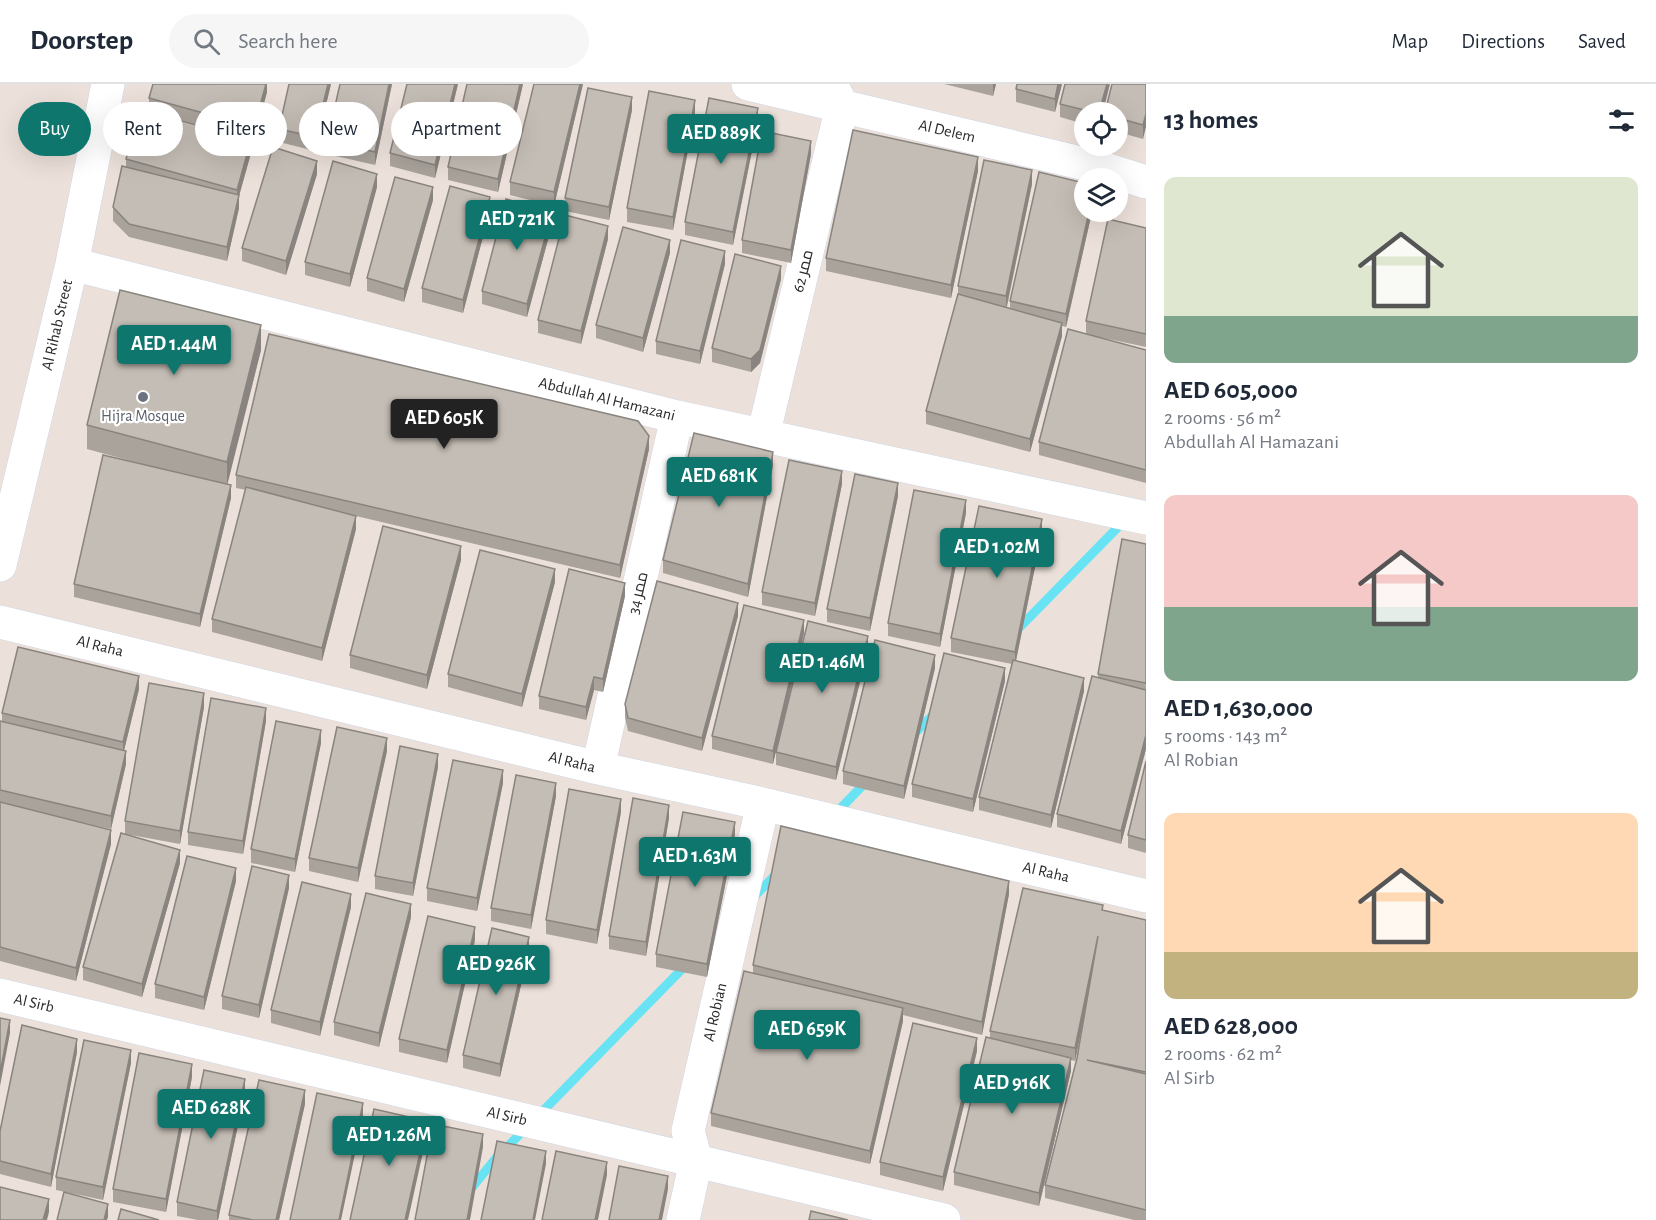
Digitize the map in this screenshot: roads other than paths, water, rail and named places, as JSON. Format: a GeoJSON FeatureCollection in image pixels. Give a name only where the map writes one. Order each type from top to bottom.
{"type":"FeatureCollection","features":[{"type":"Feature","properties":{"kind":"street","name":"Al Rihab Street"},"geometry":{"type":"LineString","coordinates":[[0,565],[72,264],[108,84]]}},
{"type":"Feature","properties":{"kind":"street","name":"Al Delem"},"geometry":{"type":"LineString","coordinates":[[748,84],[837,95],[1146,182]]}},
{"type":"Feature","properties":{"kind":"street","name":"ممر 62"},"geometry":{"type":"LineString","coordinates":[[763,436],[837,95]]}},
{"type":"Feature","properties":{"kind":"street","name":"Abdullah Al Hamazani"},"geometry":{"type":"LineString","coordinates":[[72,264],[677,417],[1146,518]]}},
{"type":"Feature","properties":{"kind":"street","name":"ممر 34"},"geometry":{"type":"LineString","coordinates":[[598,768],[677,417]]}},
{"type":"Feature","properties":{"kind":"street","name":"Al Raha"},"geometry":{"type":"LineString","coordinates":[[0,621],[598,768],[763,804],[1146,896]]}},
{"type":"Feature","properties":{"kind":"street","name":"Al Robian"},"geometry":{"type":"LineString","coordinates":[[682,1220],[696,1161],[688,1131],[763,804]]}},
{"type":"Feature","properties":{"kind":"street","name":"Al Sirb"},"geometry":{"type":"LineString","coordinates":[[0,995],[944,1220]]}},
{"type":"Feature","properties":{"kind":"waterway"},"geometry":{"type":"LineString","coordinates":[[1015,632],[1125,520]]}},
{"type":"Feature","properties":{"kind":"waterway"},"geometry":{"type":"LineString","coordinates":[[914,734],[936,712]]}},
{"type":"Feature","properties":{"kind":"waterway"},"geometry":{"type":"LineString","coordinates":[[836,813],[868,780]]}},
{"type":"Feature","properties":{"kind":"waterway"},"geometry":{"type":"LineString","coordinates":[[752,899],[778,872]]}},
{"type":"Feature","properties":{"kind":"waterway"},"geometry":{"type":"LineString","coordinates":[[537,1117],[687,964]]}},
{"type":"Feature","properties":{"kind":"waterway"},"geometry":{"type":"LineString","coordinates":[[470,1190],[496,1158],[525,1129]]}},
{"type":"Feature","properties":{"kind":"place","name":"Hijra Mosque"},"geometry":{"type":"Point","coordinates":[143,397]}}]}
